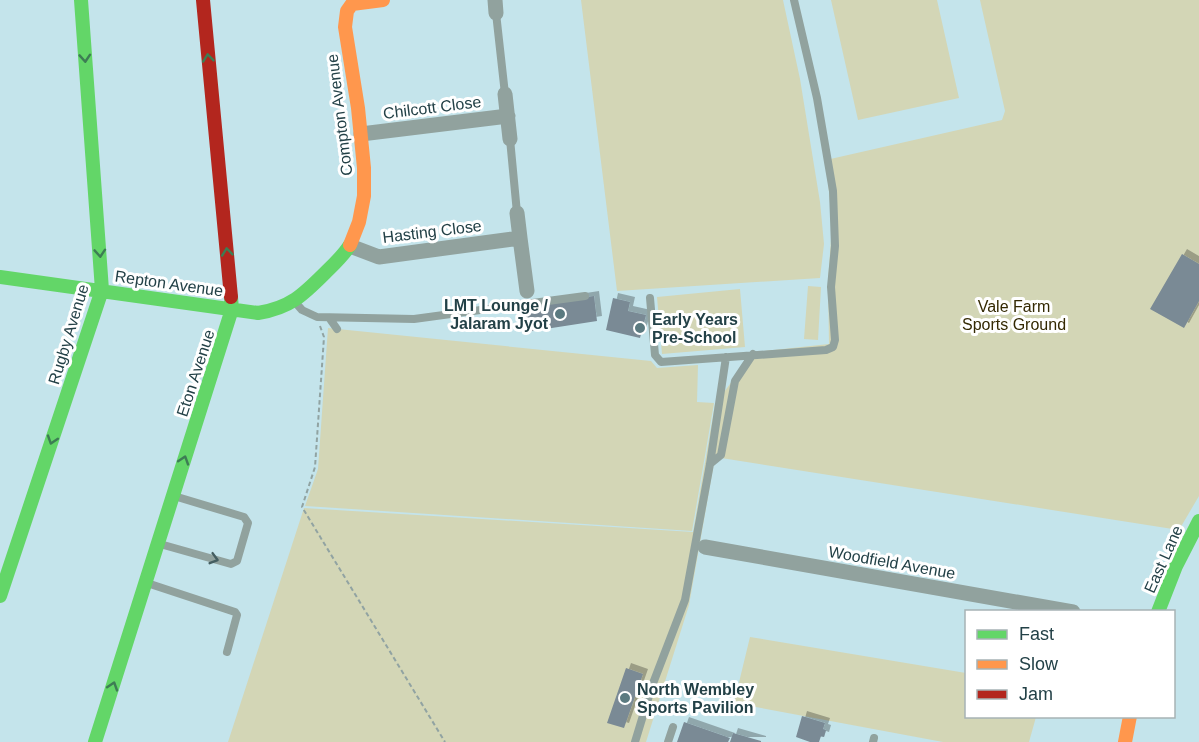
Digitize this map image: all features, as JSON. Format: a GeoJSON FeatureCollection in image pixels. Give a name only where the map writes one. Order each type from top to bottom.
{"type":"FeatureCollection","features":[{"type":"Feature","properties":{"kind":"street","name":"Rugby Avenue"},"geometry":{"type":"LineString","coordinates":[[0,596],[102,290],[81,0]]}},
{"type":"Feature","properties":{"kind":"street","name":"Eton Avenue"},"geometry":{"type":"LineString","coordinates":[[95,742],[232,309],[203,0]]}},
{"type":"Feature","properties":{"kind":"street","name":"Compton Avenue"},"geometry":{"type":"LineString","coordinates":[[295,302],[350,246],[359,224],[364,192],[361,134],[343,6],[383,0]]}},
{"type":"Feature","properties":{"kind":"street"},"geometry":{"type":"LineString","coordinates":[[505,94],[510,139]]}},
{"type":"Feature","properties":{"kind":"street","name":"Chilcott Close"},"geometry":{"type":"LineString","coordinates":[[361,134],[508,116]]}},
{"type":"Feature","properties":{"kind":"street"},"geometry":{"type":"LineString","coordinates":[[517,213],[527,291]]}},
{"type":"Feature","properties":{"kind":"street","name":"Hasting Close"},"geometry":{"type":"LineString","coordinates":[[350,246],[379,257],[520,238]]}},
{"type":"Feature","properties":{"kind":"street","name":"Repton Avenue"},"geometry":{"type":"LineString","coordinates":[[0,277],[258,313],[277,311],[295,302]]}},
{"type":"Feature","properties":{"kind":"street","name":"East Lane"},"geometry":{"type":"LineString","coordinates":[[1159,610],[1176,566],[1199,521]]}},
{"type":"Feature","properties":{"kind":"street","name":"Woodfield Avenue"},"geometry":{"type":"LineString","coordinates":[[705,547],[1062,610]]}},
{"type":"Feature","properties":{"kind":"street"},"geometry":{"type":"LineString","coordinates":[[1125,742],[1130,718]]}},
{"type":"Feature","properties":{"kind":"lane"},"geometry":{"type":"LineString","coordinates":[[650,298],[655,355],[661,362],[826,350],[833,347],[835,340],[831,287],[835,246],[833,190],[817,98],[794,0]]}},
{"type":"Feature","properties":{"kind":"lane"},"geometry":{"type":"LineString","coordinates":[[495,6],[505,94]]}},
{"type":"Feature","properties":{"kind":"lane"},"geometry":{"type":"LineString","coordinates":[[510,139],[517,213]]}},
{"type":"Feature","properties":{"kind":"lane"},"geometry":{"type":"LineString","coordinates":[[295,302],[309,315],[330,319],[414,319],[585,296]]}},
{"type":"Feature","properties":{"kind":"lane"},"geometry":{"type":"LineString","coordinates":[[330,319],[337,329]]}},
{"type":"Feature","properties":{"kind":"lane"},"geometry":{"type":"LineString","coordinates":[[710,464],[721,455],[735,381],[753,354]]}},
{"type":"Feature","properties":{"kind":"lane"},"geometry":{"type":"LineString","coordinates":[[635,742],[652,686],[685,600],[710,464],[726,357]]}},
{"type":"Feature","properties":{"kind":"lane"},"geometry":{"type":"LineString","coordinates":[[158,543],[231,564],[237,561],[248,523],[244,517],[173,496]]}},
{"type":"Feature","properties":{"kind":"lane"},"geometry":{"type":"LineString","coordinates":[[146,583],[234,612],[237,615],[237,621],[227,652]]}},
{"type":"Feature","properties":{"kind":"lane"},"geometry":{"type":"LineString","coordinates":[[668,742],[674,727]]}},
{"type":"Feature","properties":{"kind":"path"},"geometry":{"type":"LineString","coordinates":[[317,317],[324,337],[315,467],[302,507],[445,742]]}},
{"type":"Feature","properties":{"kind":"green space"},"geometry":{"type":"Polygon","coordinates":[[[581,0],[783,0],[800,79],[820,202],[824,244],[820,278],[617,291],[581,0]]]}},
{"type":"Feature","properties":{"kind":"green space"},"geometry":{"type":"Polygon","coordinates":[[[831,0],[937,0],[959,98],[858,120],[831,0]]]}},
{"type":"Feature","properties":{"kind":"green space","name":"Vale Farm Sports Ground"},"geometry":{"type":"Polygon","coordinates":[[[980,0],[1199,0],[1199,496],[1179,530],[715,457],[689,605],[646,742],[228,742],[304,508],[693,532],[715,404],[754,352],[829,344],[828,281],[832,225],[826,160],[1002,120],[1005,111],[980,0]]]}},
{"type":"Feature","properties":{"kind":"green space"},"geometry":{"type":"Polygon","coordinates":[[[808,286],[821,287],[818,340],[804,339],[808,286]]]}},
{"type":"Feature","properties":{"kind":"green space"},"geometry":{"type":"Polygon","coordinates":[[[740,289],[745,347],[662,354],[657,297],[740,289]]]}},
{"type":"Feature","properties":{"kind":"green space"},"geometry":{"type":"Polygon","coordinates":[[[328,328],[651,361],[657,368],[698,365],[697,402],[714,403],[692,531],[305,506],[318,469],[328,328]]]}},
{"type":"Feature","properties":{"kind":"green space"},"geometry":{"type":"Polygon","coordinates":[[[750,637],[965,673],[965,718],[1036,718],[1029,742],[943,742],[734,703],[750,637]]]}},
{"type":"Feature","properties":{"kind":"building"},"geometry":{"type":"Polygon","coordinates":[[[1182,254],[1199,264],[1199,301],[1184,328],[1150,309],[1182,254]]]}},
{"type":"Feature","properties":{"kind":"building","name":"LMT Lounge / Jalaram Jyot"},"geometry":{"type":"Polygon","coordinates":[[[594,296],[597,321],[526,332],[522,307],[594,296]]]}},
{"type":"Feature","properties":{"kind":"building"},"geometry":{"type":"Polygon","coordinates":[[[613,298],[630,302],[628,311],[646,315],[640,338],[606,330],[613,298]]]}},
{"type":"Feature","properties":{"kind":"building","name":"North Wembley Sports Pavilion"},"geometry":{"type":"Polygon","coordinates":[[[626,668],[643,674],[624,728],[607,723],[626,668]]]}},
{"type":"Feature","properties":{"kind":"building"},"geometry":{"type":"Polygon","coordinates":[[[802,716],[825,723],[824,737],[821,736],[819,742],[810,742],[796,737],[802,716]]]}},
{"type":"Feature","properties":{"kind":"building"},"geometry":{"type":"Polygon","coordinates":[[[684,722],[730,738],[728,742],[677,742],[684,722]]]}},
{"type":"Feature","properties":{"kind":"building"},"geometry":{"type":"Polygon","coordinates":[[[733,733],[761,741],[761,742],[730,742],[733,733]]]}},
{"type":"Feature","properties":{"kind":"traffic: fast"},"geometry":{"type":"LineString","coordinates":[[0,596],[102,290],[81,0]]}},
{"type":"Feature","properties":{"kind":"traffic: fast"},"geometry":{"type":"LineString","coordinates":[[0,277],[258,313],[279,308],[303,294],[350,245]]}},
{"type":"Feature","properties":{"kind":"traffic: fast"},"geometry":{"type":"LineString","coordinates":[[95,742],[232,309],[231,297]]}},
{"type":"Feature","properties":{"kind":"traffic: fast"},"geometry":{"type":"LineString","coordinates":[[1159,610],[1176,566],[1199,521]]}},
{"type":"Feature","properties":{"kind":"traffic: slow"},"geometry":{"type":"LineString","coordinates":[[350,245],[359,222],[364,196],[364,168],[358,108],[345,27],[347,11],[352,4],[383,0]]}},
{"type":"Feature","properties":{"kind":"traffic: slow"},"geometry":{"type":"LineString","coordinates":[[1125,742],[1130,718]]}},
{"type":"Feature","properties":{"kind":"traffic: jam"},"geometry":{"type":"LineString","coordinates":[[203,0],[231,297]]}},
{"type":"Feature","properties":{"kind":"place","name":"LMT Lounge / Jalaram Jyot"},"geometry":{"type":"Point","coordinates":[560,314]}},
{"type":"Feature","properties":{"kind":"place","name":"Early Years Pre-School"},"geometry":{"type":"Point","coordinates":[640,328]}},
{"type":"Feature","properties":{"kind":"place","name":"North Wembley Sports Pavilion"},"geometry":{"type":"Point","coordinates":[625,698]}}]}
